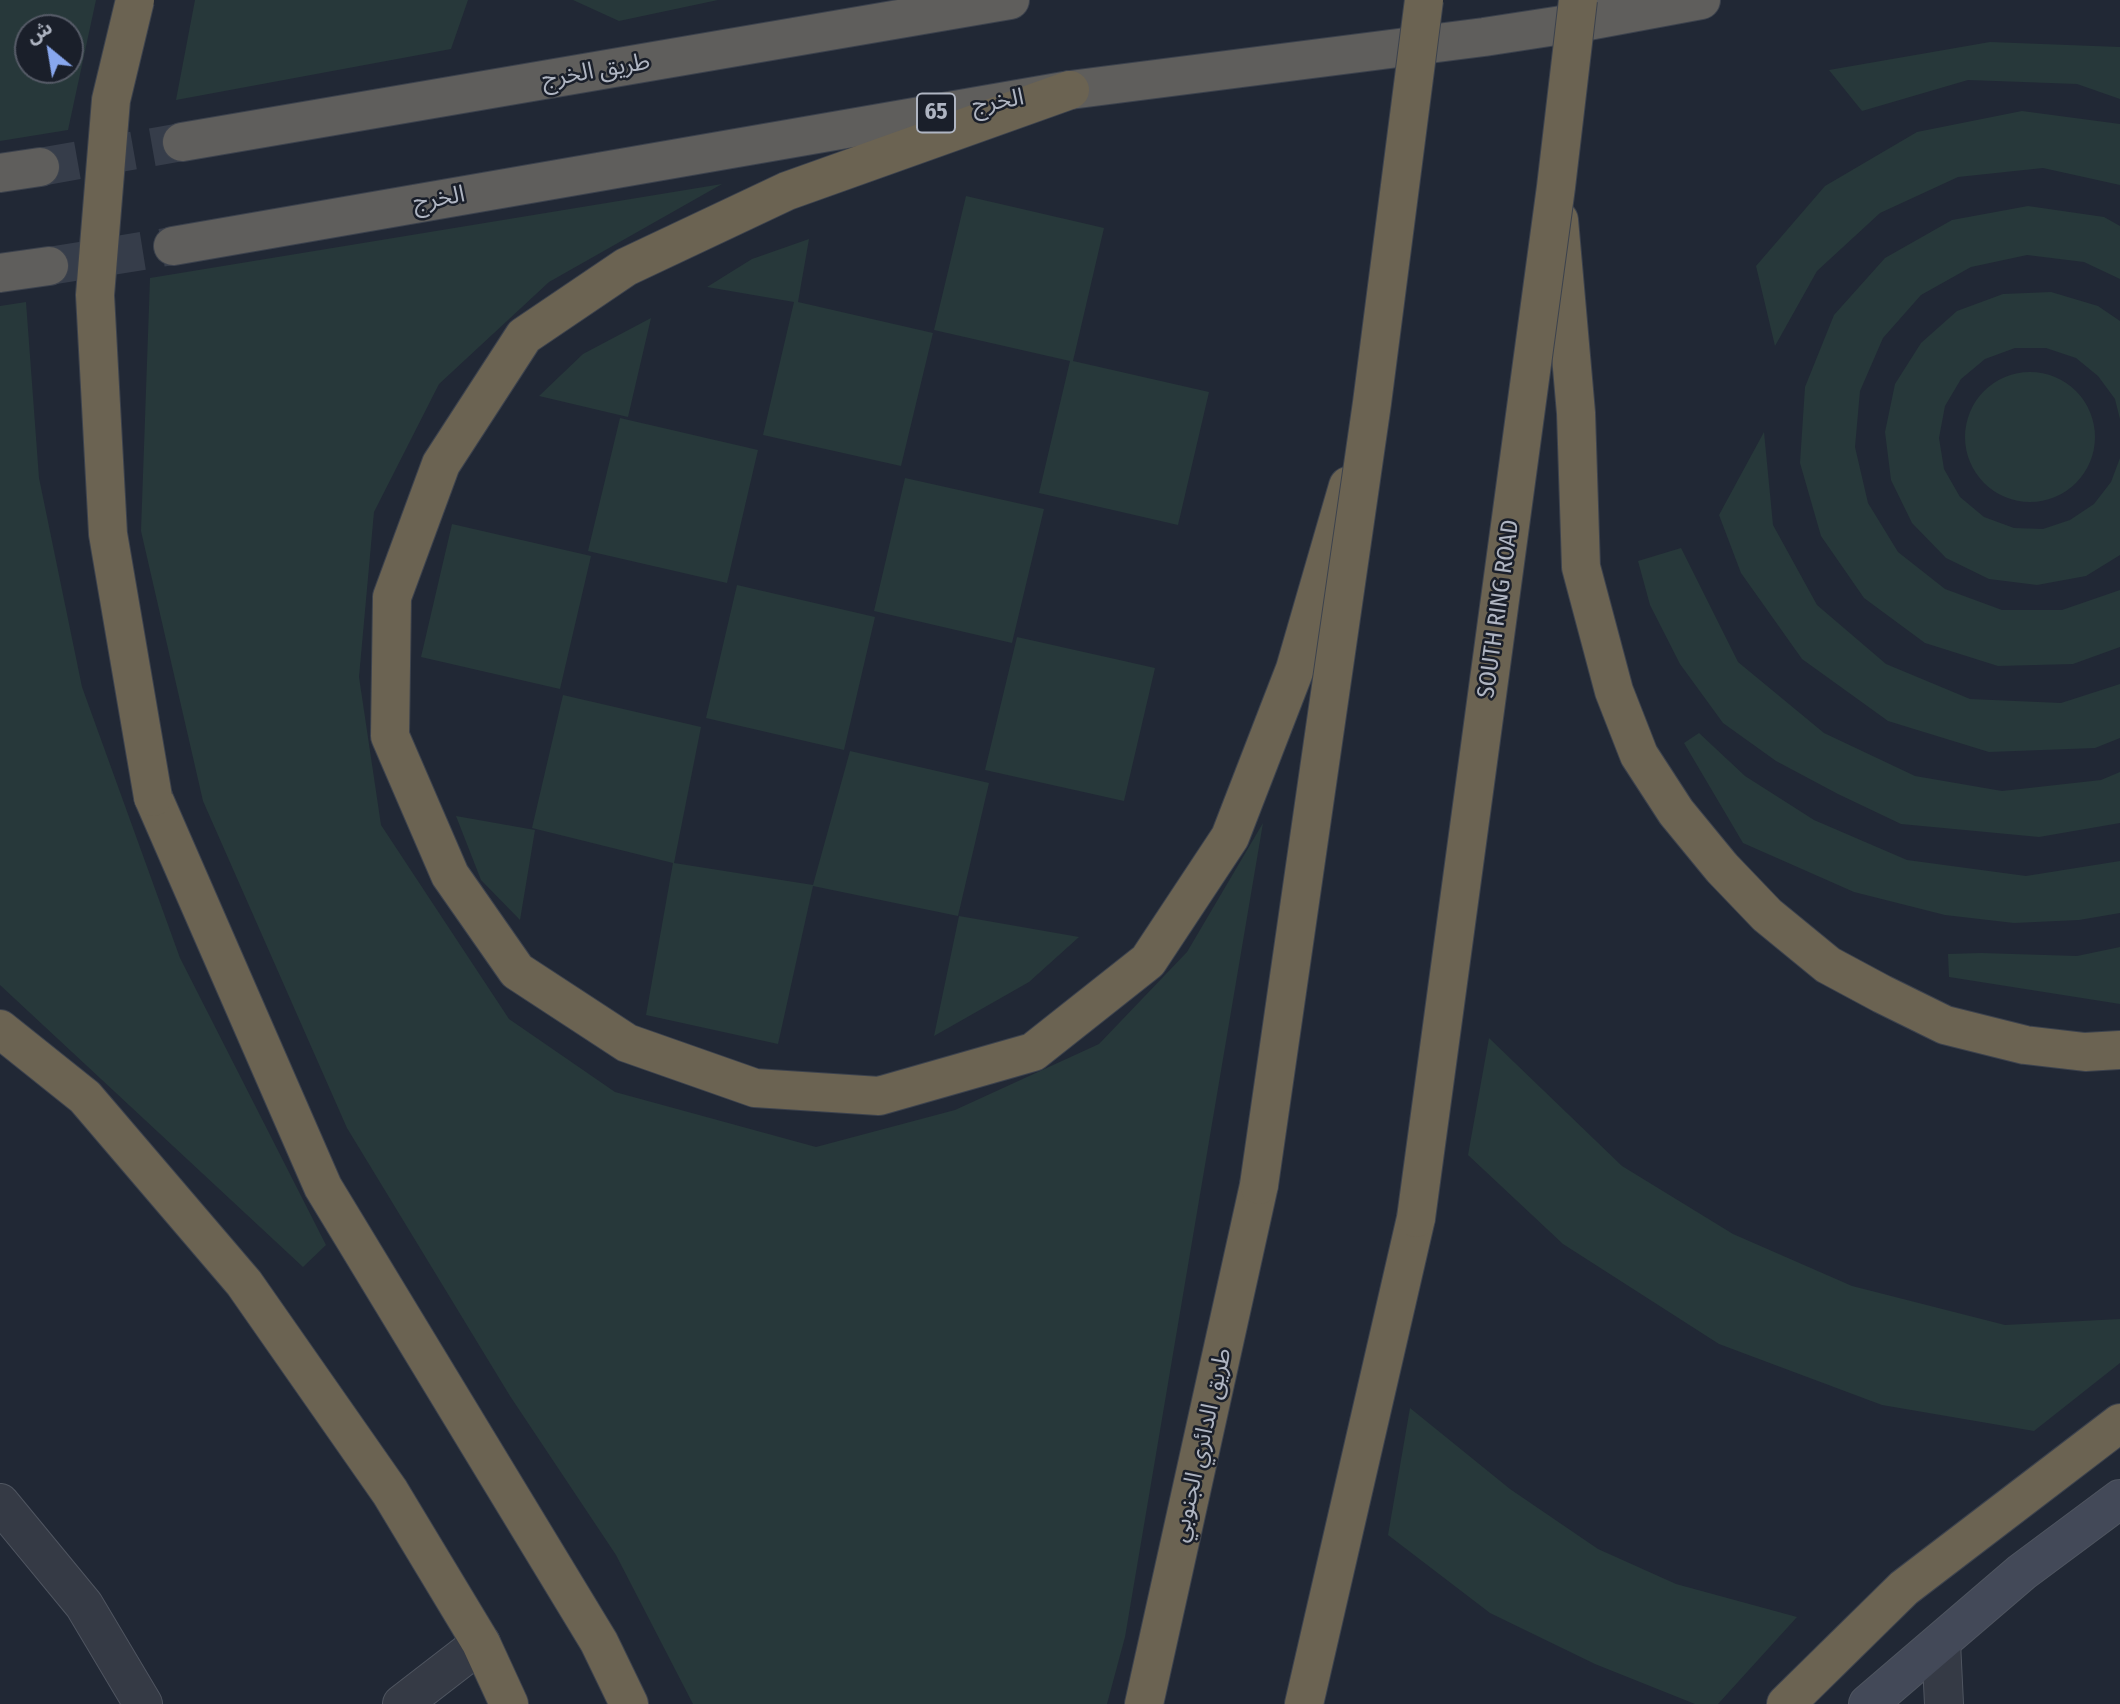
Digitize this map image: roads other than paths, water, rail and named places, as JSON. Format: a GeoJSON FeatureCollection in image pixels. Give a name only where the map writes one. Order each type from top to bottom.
{"type":"FeatureCollection","features":[{"type":"Feature","properties":{"kind":"highway"},"geometry":{"type":"LineString","coordinates":[[135,0],[111,100],[94,295],[108,534],[153,797],[323,1187],[599,1642],[629,1704]]}},
{"type":"Feature","properties":{"kind":"highway","name":"طريق الخرج"},"geometry":{"type":"LineString","coordinates":[[182,142],[1010,0]]}},
{"type":"Feature","properties":{"kind":"highway"},"geometry":{"type":"LineString","coordinates":[[1070,90],[787,191],[626,267],[524,336],[442,464],[392,597],[390,736],[450,874],[517,971],[627,1043],[755,1088],[879,1096],[1033,1052],[1148,961],[1230,837],[1295,669],[1372,403],[1424,0]]}},
{"type":"Feature","properties":{"kind":"highway","name":"SOUTH RING ROAD"},"geometry":{"type":"LineString","coordinates":[[1304,1704],[1416,1218],[1556,187],[1578,0]]}},
{"type":"Feature","properties":{"kind":"highway","name":"الخرج"},"geometry":{"type":"LineString","coordinates":[[173,246],[1070,90],[1484,37],[1701,0]]}},
{"type":"Feature","properties":{"kind":"highway"},"geometry":{"type":"LineString","coordinates":[[0,173],[40,167]]}},
{"type":"Feature","properties":{"kind":"highway"},"geometry":{"type":"LineString","coordinates":[[1556,187],[1576,413],[1581,567],[1615,691],[1639,755],[1676,812],[1722,868],[1767,915],[1839,971],[1945,1026],[2025,1045],[2085,1052],[2120,1050]]}},
{"type":"Feature","properties":{"kind":"highway"},"geometry":{"type":"LineString","coordinates":[[0,273],[49,266]]}},
{"type":"Feature","properties":{"kind":"highway","name":"طريق الدائري الجنوبي"},"geometry":{"type":"LineString","coordinates":[[1144,1704],[1259,1185],[1372,403]]}},
{"type":"Feature","properties":{"kind":"highway"},"geometry":{"type":"LineString","coordinates":[[0,1028],[85,1097],[244,1283],[390,1492],[481,1643],[509,1704]]}},
{"type":"Feature","properties":{"kind":"highway"},"geometry":{"type":"LineString","coordinates":[[1786,1704],[1904,1588],[2120,1423]]}},
{"type":"Feature","properties":{"kind":"main road"},"geometry":{"type":"LineString","coordinates":[[1868,1704],[2022,1572],[2120,1499]]}},
{"type":"Feature","properties":{"kind":"street"},"geometry":{"type":"LineString","coordinates":[[0,1503],[84,1605],[143,1704]]}},
{"type":"Feature","properties":{"kind":"street"},"geometry":{"type":"LineString","coordinates":[[1941,1642],[1944,1704]]}},
{"type":"Feature","properties":{"kind":"street"},"geometry":{"type":"LineString","coordinates":[[402,1704],[481,1643]]}},
{"type":"Feature","properties":{"kind":"tunnel"},"geometry":{"type":"LineString","coordinates":[[40,167],[182,142]]}},
{"type":"Feature","properties":{"kind":"tunnel"},"geometry":{"type":"LineString","coordinates":[[49,266],[173,246]]}}]}
